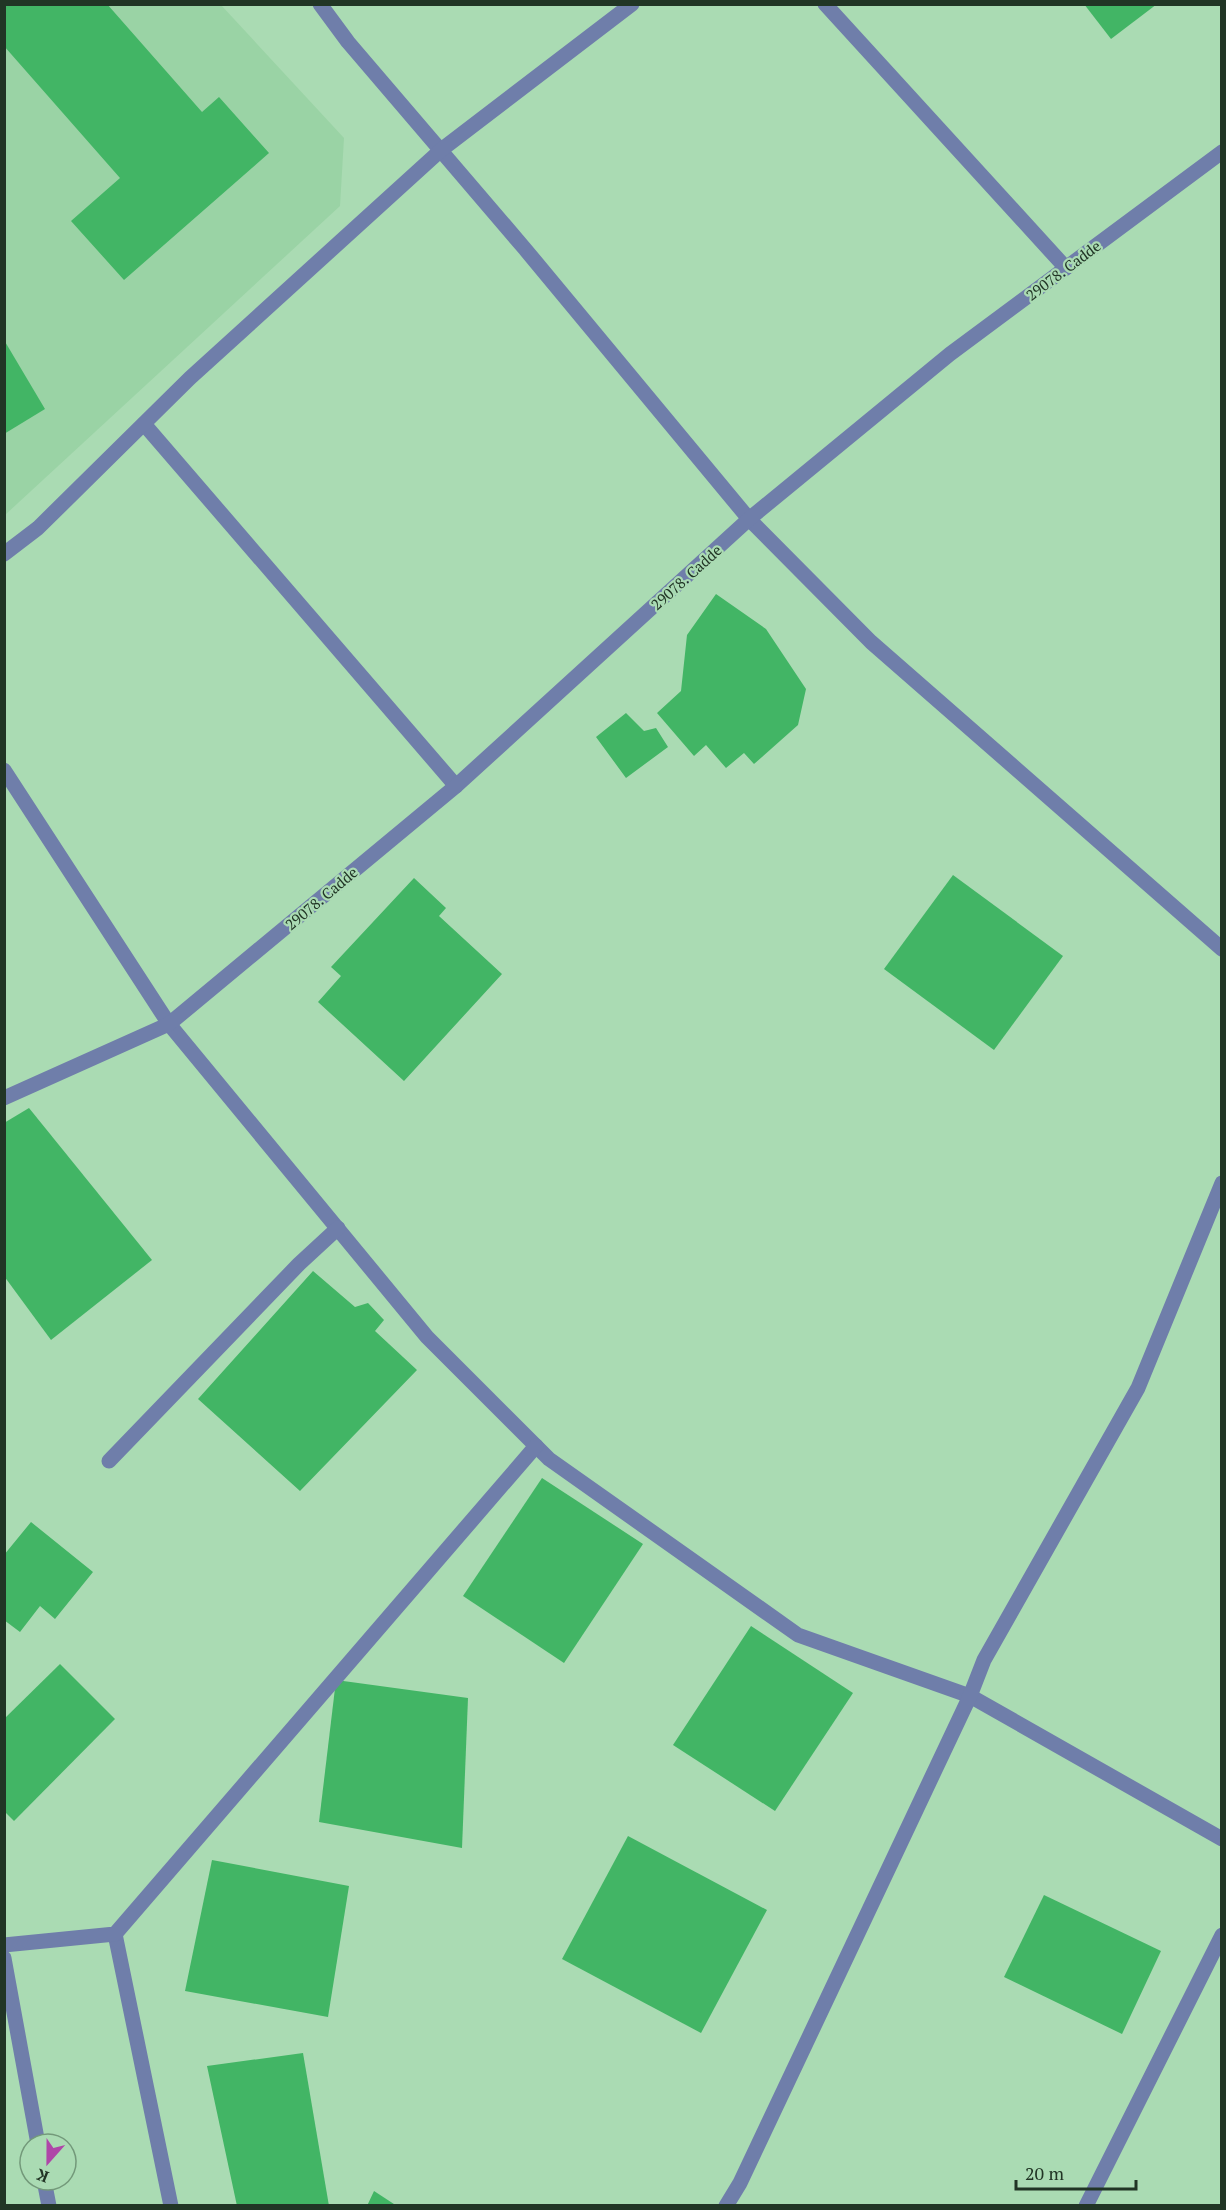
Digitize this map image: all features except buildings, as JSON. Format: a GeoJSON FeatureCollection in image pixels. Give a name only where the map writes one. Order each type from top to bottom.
{"type":"FeatureCollection","features":[{"type":"Feature","properties":{"kind":"street"},"geometry":{"type":"LineString","coordinates":[[320,4],[348,42],[749,519],[871,642],[1221,949]]}},
{"type":"Feature","properties":{"kind":"street"},"geometry":{"type":"LineString","coordinates":[[4,554],[38,528],[190,378],[441,150],[632,4]]}},
{"type":"Feature","properties":{"kind":"street"},"geometry":{"type":"LineString","coordinates":[[825,4],[1065,268]]}},
{"type":"Feature","properties":{"kind":"street","name":"29078. Cadde"},"geometry":{"type":"LineString","coordinates":[[4,1098],[169,1024],[456,786],[749,519],[950,354],[1221,152]]}},
{"type":"Feature","properties":{"kind":"street"},"geometry":{"type":"LineString","coordinates":[[144,424],[456,786]]}},
{"type":"Feature","properties":{"kind":"street"},"geometry":{"type":"LineString","coordinates":[[4,770],[169,1024],[427,1337],[549,1459],[798,1635],[970,1696],[1221,1839]]}},
{"type":"Feature","properties":{"kind":"street"},"geometry":{"type":"LineString","coordinates":[[726,2205],[740,2183],[970,1696],[984,1660],[1138,1388],[1221,1183]]}},
{"type":"Feature","properties":{"kind":"street"},"geometry":{"type":"LineString","coordinates":[[109,1461],[299,1264],[338,1228]]}},
{"type":"Feature","properties":{"kind":"street"},"geometry":{"type":"LineString","coordinates":[[4,1945],[115,1934],[536,1446]]}},
{"type":"Feature","properties":{"kind":"street"},"geometry":{"type":"LineString","coordinates":[[115,1934],[171,2205]]}},
{"type":"Feature","properties":{"kind":"street"},"geometry":{"type":"LineString","coordinates":[[1086,2205],[1221,1935]]}},
{"type":"Feature","properties":{"kind":"street"},"geometry":{"type":"LineString","coordinates":[[4,1958],[36,2132]]}},
{"type":"Feature","properties":{"kind":"shaded area"},"geometry":{"type":"Polygon","coordinates":[[[5,5],[221,5],[344,138],[340,206],[5,515],[5,5]]]}}]}
